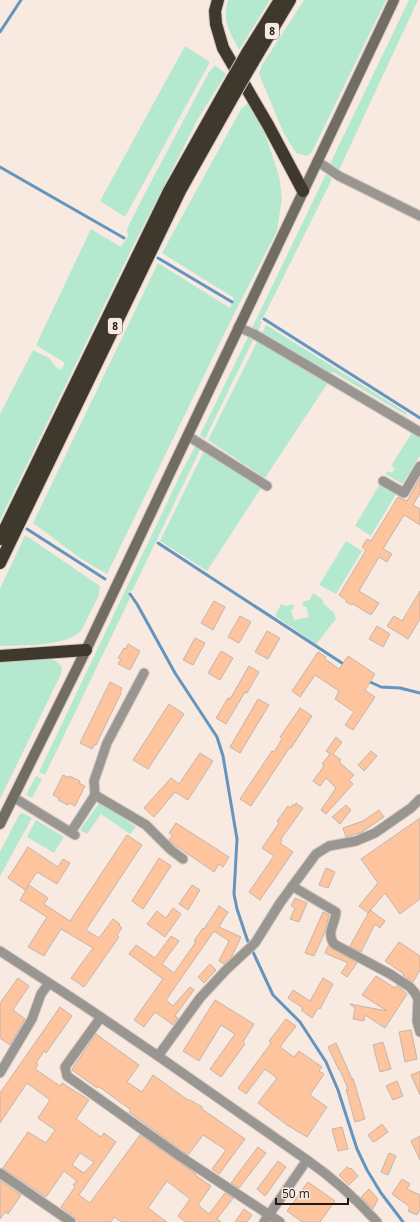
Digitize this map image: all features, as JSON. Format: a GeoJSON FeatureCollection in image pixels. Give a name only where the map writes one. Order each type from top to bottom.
{"type":"FeatureCollection","features":[{"type":"Feature","properties":{"kind":"highway"},"geometry":{"type":"LineString","coordinates":[[218,0],[215,11],[216,24],[223,48],[268,125],[303,191]]}},
{"type":"Feature","properties":{"kind":"highway","name":"8"},"geometry":{"type":"LineString","coordinates":[[0,539],[168,193],[250,58],[280,0]]}},
{"type":"Feature","properties":{"kind":"highway","name":"8"},"geometry":{"type":"LineString","coordinates":[[250,58],[290,0]]}},
{"type":"Feature","properties":{"kind":"highway","name":"8"},"geometry":{"type":"LineString","coordinates":[[0,563],[181,189],[232,89]]}},
{"type":"Feature","properties":{"kind":"highway"},"geometry":{"type":"LineString","coordinates":[[0,656],[86,650]]}},
{"type":"Feature","properties":{"kind":"main road"},"geometry":{"type":"LineString","coordinates":[[0,824],[86,650],[394,0]]}},
{"type":"Feature","properties":{"kind":"street"},"geometry":{"type":"LineString","coordinates":[[317,161],[339,176],[420,216]]}},
{"type":"Feature","properties":{"kind":"street"},"geometry":{"type":"LineString","coordinates":[[238,327],[254,334],[420,432]]}},
{"type":"Feature","properties":{"kind":"street"},"geometry":{"type":"LineString","coordinates":[[188,436],[267,486]]}},
{"type":"Feature","properties":{"kind":"street"},"geometry":{"type":"LineString","coordinates":[[383,481],[404,494],[420,466]]}},
{"type":"Feature","properties":{"kind":"street"},"geometry":{"type":"LineString","coordinates":[[14,797],[73,833],[95,795],[94,781],[107,743],[144,673]]}},
{"type":"Feature","properties":{"kind":"street"},"geometry":{"type":"LineString","coordinates":[[95,795],[146,825],[171,850],[183,859]]}},
{"type":"Feature","properties":{"kind":"street"},"geometry":{"type":"LineString","coordinates":[[158,1056],[200,998],[252,946],[292,886],[316,854],[329,846],[356,841],[375,833],[411,808],[420,799]]}},
{"type":"Feature","properties":{"kind":"street"},"geometry":{"type":"LineString","coordinates":[[292,886],[336,912],[336,918],[330,933],[334,944],[390,974],[410,987],[418,999],[417,1021],[420,1032]]}},
{"type":"Feature","properties":{"kind":"street"},"geometry":{"type":"LineString","coordinates":[[0,951],[101,1017],[328,1175],[377,1222]]}},
{"type":"Feature","properties":{"kind":"street"},"geometry":{"type":"LineString","coordinates":[[0,1073],[32,1019],[41,994],[49,983]]}},
{"type":"Feature","properties":{"kind":"street"},"geometry":{"type":"LineString","coordinates":[[101,1017],[65,1067],[67,1076],[267,1219],[280,1222]]}},
{"type":"Feature","properties":{"kind":"street"},"geometry":{"type":"LineString","coordinates":[[267,1219],[307,1160]]}},
{"type":"Feature","properties":{"kind":"street"},"geometry":{"type":"LineString","coordinates":[[0,1173],[71,1222]]}},
{"type":"Feature","properties":{"kind":"green space"},"geometry":{"type":"Polygon","coordinates":[[[228,0],[270,0],[239,50],[226,20],[228,0]]]}},
{"type":"Feature","properties":{"kind":"green space"},"geometry":{"type":"Polygon","coordinates":[[[304,0],[386,0],[312,152],[307,156],[296,153],[284,134],[259,74],[262,65],[304,0]]]}},
{"type":"Feature","properties":{"kind":"green space"},"geometry":{"type":"Polygon","coordinates":[[[409,0],[418,0],[339,170],[330,164],[409,0]]]}},
{"type":"Feature","properties":{"kind":"green space"},"geometry":{"type":"Polygon","coordinates":[[[185,46],[210,62],[125,217],[100,201],[185,46]]]}},
{"type":"Feature","properties":{"kind":"green space"},"geometry":{"type":"Polygon","coordinates":[[[215,65],[226,74],[199,117],[133,246],[0,520],[0,414],[33,350],[49,358],[57,368],[61,370],[65,363],[36,345],[91,229],[121,247],[128,237],[127,229],[144,195],[209,72],[215,65]]]}},
{"type":"Feature","properties":{"kind":"green space"},"geometry":{"type":"Polygon","coordinates":[[[248,103],[265,133],[279,176],[282,198],[277,231],[235,312],[107,574],[80,558],[33,523],[158,263],[230,308],[234,298],[162,253],[241,109],[248,103]]]}},
{"type":"Feature","properties":{"kind":"green space"},"geometry":{"type":"Polygon","coordinates":[[[326,174],[332,179],[264,316],[260,321],[262,322],[258,331],[252,328],[326,174]]]}},
{"type":"Feature","properties":{"kind":"green space"},"geometry":{"type":"Polygon","coordinates":[[[266,325],[407,413],[406,415],[333,372],[331,374],[262,333],[266,325]]]}},
{"type":"Feature","properties":{"kind":"green space"},"geometry":{"type":"Polygon","coordinates":[[[251,336],[254,338],[205,439],[200,435],[248,337],[251,336]]]}},
{"type":"Feature","properties":{"kind":"green space"},"geometry":{"type":"Polygon","coordinates":[[[258,340],[329,381],[265,478],[208,440],[258,340]]]}},
{"type":"Feature","properties":{"kind":"green space"},"geometry":{"type":"Polygon","coordinates":[[[413,431],[420,435],[420,456],[402,484],[386,474],[388,471],[392,473],[395,468],[391,466],[413,431]]]}},
{"type":"Feature","properties":{"kind":"green space"},"geometry":{"type":"Polygon","coordinates":[[[197,446],[201,448],[133,589],[130,591],[130,598],[45,775],[39,772],[183,469],[197,446]]]}},
{"type":"Feature","properties":{"kind":"green space"},"geometry":{"type":"Polygon","coordinates":[[[204,451],[261,488],[207,571],[160,541],[204,451]]]}},
{"type":"Feature","properties":{"kind":"green space"},"geometry":{"type":"Polygon","coordinates":[[[381,482],[397,492],[371,536],[355,526],[381,482]]]}},
{"type":"Feature","properties":{"kind":"green space"},"geometry":{"type":"Polygon","coordinates":[[[25,535],[100,586],[99,595],[81,631],[74,636],[54,643],[0,646],[0,589],[25,535]]]}},
{"type":"Feature","properties":{"kind":"green space"},"geometry":{"type":"Polygon","coordinates":[[[346,541],[362,551],[336,594],[319,585],[346,541]]]}},
{"type":"Feature","properties":{"kind":"green space"},"geometry":{"type":"Polygon","coordinates":[[[313,593],[322,599],[324,604],[334,613],[336,619],[316,644],[275,616],[281,604],[286,606],[293,604],[294,609],[291,610],[294,620],[309,617],[306,606],[304,607],[302,602],[310,600],[313,593]]]}},
{"type":"Feature","properties":{"kind":"green space"},"geometry":{"type":"Polygon","coordinates":[[[46,658],[59,663],[62,667],[61,674],[0,799],[0,662],[46,658]]]}},
{"type":"Feature","properties":{"kind":"green space"},"geometry":{"type":"Polygon","coordinates":[[[36,776],[42,779],[32,798],[26,795],[36,776]]]}},
{"type":"Feature","properties":{"kind":"green space"},"geometry":{"type":"Polygon","coordinates":[[[100,802],[136,827],[130,834],[101,814],[87,834],[80,830],[100,802]]]}},
{"type":"Feature","properties":{"kind":"green space"},"geometry":{"type":"Polygon","coordinates":[[[22,813],[32,818],[0,876],[0,852],[19,815],[22,813]]]}},
{"type":"Feature","properties":{"kind":"green space"},"geometry":{"type":"Polygon","coordinates":[[[36,820],[64,837],[54,853],[27,837],[36,820]]]}},
{"type":"Feature","properties":{"kind":"building"},"geometry":{"type":"Polygon","coordinates":[[[420,478],[420,493],[413,505],[420,509],[420,525],[404,515],[383,549],[392,554],[387,562],[379,557],[359,591],[379,603],[371,615],[353,604],[352,605],[346,602],[346,600],[339,595],[366,550],[362,547],[367,539],[371,541],[398,497],[407,501],[420,478]]]}},
{"type":"Feature","properties":{"kind":"building"},"geometry":{"type":"Polygon","coordinates":[[[420,591],[420,619],[408,639],[387,626],[394,616],[402,621],[420,591]]]}},
{"type":"Feature","properties":{"kind":"building"},"geometry":{"type":"Polygon","coordinates":[[[214,601],[225,607],[213,630],[201,623],[214,601]]]}},
{"type":"Feature","properties":{"kind":"building"},"geometry":{"type":"Polygon","coordinates":[[[240,616],[251,622],[239,643],[228,637],[240,616]]]}},
{"type":"Feature","properties":{"kind":"building"},"geometry":{"type":"Polygon","coordinates":[[[377,626],[390,634],[383,647],[369,639],[377,626]]]}},
{"type":"Feature","properties":{"kind":"building"},"geometry":{"type":"Polygon","coordinates":[[[267,631],[280,638],[268,659],[255,652],[267,631]]]}},
{"type":"Feature","properties":{"kind":"building"},"geometry":{"type":"Polygon","coordinates":[[[195,638],[205,643],[193,665],[183,660],[195,638]]]}},
{"type":"Feature","properties":{"kind":"building"},"geometry":{"type":"Polygon","coordinates":[[[128,644],[140,651],[130,670],[118,664],[121,659],[118,658],[124,648],[126,649],[128,644]]]}},
{"type":"Feature","properties":{"kind":"building"},"geometry":{"type":"Polygon","coordinates":[[[221,651],[233,658],[220,680],[208,673],[221,651]]]}},
{"type":"Feature","properties":{"kind":"building"},"geometry":{"type":"Polygon","coordinates":[[[318,652],[339,669],[348,656],[375,674],[365,690],[375,697],[353,730],[345,725],[354,712],[335,699],[339,691],[315,675],[300,697],[292,691],[318,652]]]}},
{"type":"Feature","properties":{"kind":"building"},"geometry":{"type":"Polygon","coordinates":[[[249,666],[259,672],[226,724],[216,718],[228,698],[230,699],[249,666]]]}},
{"type":"Feature","properties":{"kind":"building"},"geometry":{"type":"Polygon","coordinates":[[[110,682],[122,688],[121,693],[96,745],[95,744],[92,749],[80,743],[110,682]]]}},
{"type":"Feature","properties":{"kind":"building"},"geometry":{"type":"Polygon","coordinates":[[[258,699],[269,705],[240,753],[230,747],[258,699]]]}},
{"type":"Feature","properties":{"kind":"building"},"geometry":{"type":"Polygon","coordinates":[[[169,704],[184,714],[148,769],[133,760],[169,704]]]}},
{"type":"Feature","properties":{"kind":"building"},"geometry":{"type":"Polygon","coordinates":[[[300,708],[312,716],[251,806],[240,799],[272,751],[274,752],[282,739],[280,737],[300,708]]]}},
{"type":"Feature","properties":{"kind":"building"},"geometry":{"type":"Polygon","coordinates":[[[336,737],[342,742],[333,754],[341,760],[339,762],[354,775],[349,780],[353,784],[326,814],[321,810],[336,788],[326,778],[320,786],[313,781],[324,766],[322,764],[330,754],[326,751],[336,737]]]}},
{"type":"Feature","properties":{"kind":"building"},"geometry":{"type":"Polygon","coordinates":[[[371,751],[377,756],[364,771],[358,765],[371,751]]]}},
{"type":"Feature","properties":{"kind":"building"},"geometry":{"type":"Polygon","coordinates":[[[200,753],[213,761],[188,800],[175,792],[154,817],[144,808],[171,778],[179,784],[200,753]]]}},
{"type":"Feature","properties":{"kind":"building"},"geometry":{"type":"Polygon","coordinates":[[[63,775],[80,781],[79,783],[85,786],[75,806],[69,803],[68,805],[58,800],[59,798],[53,795],[63,775]]]}},
{"type":"Feature","properties":{"kind":"building"},"geometry":{"type":"Polygon","coordinates":[[[296,803],[303,808],[281,839],[282,840],[280,843],[293,852],[260,900],[249,892],[274,856],[262,848],[279,823],[277,821],[288,806],[291,808],[293,804],[295,806],[296,803]]]}},
{"type":"Feature","properties":{"kind":"building"},"geometry":{"type":"Polygon","coordinates":[[[346,805],[351,810],[340,824],[332,817],[346,805]]]}},
{"type":"Feature","properties":{"kind":"building"},"geometry":{"type":"Polygon","coordinates":[[[379,810],[384,817],[362,832],[346,837],[343,828],[363,821],[379,810]]]}},
{"type":"Feature","properties":{"kind":"building"},"geometry":{"type":"Polygon","coordinates":[[[420,818],[420,899],[400,914],[385,893],[368,913],[359,906],[378,883],[361,859],[420,818]]]}},
{"type":"Feature","properties":{"kind":"building"},"geometry":{"type":"Polygon","coordinates":[[[176,823],[229,857],[223,867],[219,864],[214,872],[169,840],[173,835],[169,833],[176,823]]]}},
{"type":"Feature","properties":{"kind":"building"},"geometry":{"type":"Polygon","coordinates":[[[127,835],[142,845],[86,930],[99,938],[113,919],[120,924],[119,925],[122,928],[117,935],[119,937],[84,987],[71,978],[93,948],[61,929],[44,956],[28,947],[47,917],[20,900],[29,885],[48,898],[44,904],[70,921],[127,835]]]}},
{"type":"Feature","properties":{"kind":"building"},"geometry":{"type":"Polygon","coordinates":[[[28,847],[58,867],[63,859],[70,863],[57,884],[37,872],[25,890],[8,878],[28,847]]]}},
{"type":"Feature","properties":{"kind":"building"},"geometry":{"type":"Polygon","coordinates":[[[159,858],[171,866],[143,909],[132,901],[159,858]]]}},
{"type":"Feature","properties":{"kind":"building"},"geometry":{"type":"Polygon","coordinates":[[[326,868],[335,872],[328,888],[319,885],[326,868]]]}},
{"type":"Feature","properties":{"kind":"building"},"geometry":{"type":"Polygon","coordinates":[[[192,885],[200,890],[188,910],[179,904],[192,885]]]}},
{"type":"Feature","properties":{"kind":"building"},"geometry":{"type":"Polygon","coordinates":[[[295,898],[307,903],[299,922],[290,919],[295,908],[291,906],[295,898]]]}},
{"type":"Feature","properties":{"kind":"building"},"geometry":{"type":"Polygon","coordinates":[[[219,906],[228,912],[219,927],[241,937],[231,958],[224,964],[219,961],[229,941],[214,931],[166,1000],[173,1006],[190,987],[194,990],[175,1016],[178,1018],[173,1025],[155,1012],[144,1027],[134,1020],[163,979],[129,954],[136,945],[155,958],[171,936],[179,941],[162,964],[174,973],[196,942],[194,941],[219,906]]]}},
{"type":"Feature","properties":{"kind":"building"},"geometry":{"type":"Polygon","coordinates":[[[173,908],[181,914],[165,937],[147,924],[157,911],[166,918],[173,908]]]}},
{"type":"Feature","properties":{"kind":"building"},"geometry":{"type":"Polygon","coordinates":[[[370,910],[385,921],[380,928],[375,924],[361,952],[350,946],[370,910]]]}},
{"type":"Feature","properties":{"kind":"building"},"geometry":{"type":"Polygon","coordinates":[[[323,912],[329,915],[325,932],[314,956],[305,953],[323,912]]]}},
{"type":"Feature","properties":{"kind":"building"},"geometry":{"type":"Polygon","coordinates":[[[399,942],[420,956],[420,970],[413,982],[385,961],[399,942]]]}},
{"type":"Feature","properties":{"kind":"building"},"geometry":{"type":"Polygon","coordinates":[[[328,946],[357,963],[347,977],[341,973],[348,963],[325,953],[328,946]]]}},
{"type":"Feature","properties":{"kind":"building"},"geometry":{"type":"Polygon","coordinates":[[[210,964],[216,970],[204,983],[198,977],[210,964]]]}},
{"type":"Feature","properties":{"kind":"building"},"geometry":{"type":"Polygon","coordinates":[[[376,976],[395,988],[397,985],[407,994],[385,1028],[365,1015],[364,1021],[353,1019],[355,1008],[350,1004],[387,1011],[362,995],[376,976]]]}},
{"type":"Feature","properties":{"kind":"building"},"geometry":{"type":"Polygon","coordinates":[[[18,978],[29,986],[13,1010],[25,1019],[10,1045],[0,1038],[0,1003],[18,978]]]}},
{"type":"Feature","properties":{"kind":"building"},"geometry":{"type":"Polygon","coordinates":[[[323,978],[333,984],[320,1009],[318,1008],[312,1018],[301,1010],[303,1008],[288,998],[293,990],[310,1001],[323,978]]]}},
{"type":"Feature","properties":{"kind":"building"},"geometry":{"type":"Polygon","coordinates":[[[215,1000],[254,1024],[243,1042],[245,1044],[221,1077],[210,1069],[235,1034],[221,1025],[199,1061],[183,1051],[215,1000]]]}},
{"type":"Feature","properties":{"kind":"building"},"geometry":{"type":"Polygon","coordinates":[[[60,1007],[72,1016],[46,1053],[44,1051],[36,1063],[38,1064],[35,1069],[60,1086],[62,1083],[89,1100],[76,1119],[101,1137],[104,1133],[116,1142],[79,1195],[90,1203],[140,1135],[211,1186],[198,1205],[209,1214],[225,1193],[233,1198],[217,1219],[221,1222],[185,1222],[178,1216],[190,1199],[167,1181],[148,1208],[167,1222],[121,1222],[114,1217],[111,1222],[79,1222],[61,1207],[75,1187],[73,1185],[77,1181],[64,1171],[46,1197],[3,1168],[28,1132],[46,1143],[55,1130],[38,1118],[50,1100],[27,1083],[0,1123],[0,1093],[60,1007]],[[80,1153],[72,1165],[84,1173],[94,1162],[80,1153]]]}},
{"type":"Feature","properties":{"kind":"building"},"geometry":{"type":"Polygon","coordinates":[[[286,1019],[296,1026],[280,1047],[294,1057],[299,1051],[322,1067],[319,1071],[324,1074],[310,1095],[327,1107],[307,1137],[287,1125],[258,1103],[277,1078],[265,1069],[246,1094],[238,1088],[271,1043],[269,1041],[286,1019]]]}},
{"type":"Feature","properties":{"kind":"building"},"geometry":{"type":"Polygon","coordinates":[[[411,1030],[417,1059],[405,1062],[399,1032],[411,1030]]]}},
{"type":"Feature","properties":{"kind":"building"},"geometry":{"type":"Polygon","coordinates":[[[96,1034],[139,1065],[127,1082],[142,1092],[153,1075],[188,1100],[202,1107],[202,1109],[245,1139],[219,1174],[212,1169],[226,1150],[203,1135],[188,1155],[129,1112],[131,1110],[98,1086],[97,1088],[72,1070],[96,1034]]]}},
{"type":"Feature","properties":{"kind":"building"},"geometry":{"type":"Polygon","coordinates":[[[383,1042],[391,1069],[380,1072],[373,1045],[383,1042]]]}},
{"type":"Feature","properties":{"kind":"building"},"geometry":{"type":"Polygon","coordinates":[[[336,1043],[352,1079],[353,1078],[365,1119],[355,1122],[346,1089],[349,1091],[328,1047],[336,1043]]]}},
{"type":"Feature","properties":{"kind":"building"},"geometry":{"type":"Polygon","coordinates":[[[420,1071],[420,1095],[411,1075],[420,1071]]]}},
{"type":"Feature","properties":{"kind":"building"},"geometry":{"type":"Polygon","coordinates":[[[397,1081],[403,1096],[393,1100],[386,1086],[397,1081]]]}},
{"type":"Feature","properties":{"kind":"building"},"geometry":{"type":"Polygon","coordinates":[[[382,1124],[388,1132],[373,1142],[368,1135],[382,1124]]]}},
{"type":"Feature","properties":{"kind":"building"},"geometry":{"type":"Polygon","coordinates":[[[342,1127],[348,1149],[338,1151],[332,1129],[342,1127]]]}},
{"type":"Feature","properties":{"kind":"building"},"geometry":{"type":"Polygon","coordinates":[[[420,1136],[420,1160],[411,1141],[420,1136]]]}},
{"type":"Feature","properties":{"kind":"building"},"geometry":{"type":"Polygon","coordinates":[[[258,1147],[266,1153],[239,1188],[231,1183],[258,1147]]]}},
{"type":"Feature","properties":{"kind":"building"},"geometry":{"type":"Polygon","coordinates":[[[389,1153],[396,1156],[388,1175],[381,1172],[389,1153]]]}},
{"type":"Feature","properties":{"kind":"building"},"geometry":{"type":"Polygon","coordinates":[[[278,1161],[286,1167],[265,1196],[257,1189],[278,1161]]]}},
{"type":"Feature","properties":{"kind":"building"},"geometry":{"type":"Polygon","coordinates":[[[347,1167],[350,1169],[351,1168],[358,1176],[349,1185],[339,1175],[347,1167]]]}},
{"type":"Feature","properties":{"kind":"building"},"geometry":{"type":"Polygon","coordinates":[[[402,1179],[410,1184],[407,1189],[420,1195],[420,1209],[417,1215],[408,1211],[410,1207],[392,1194],[402,1179]]]}},
{"type":"Feature","properties":{"kind":"building"},"geometry":{"type":"Polygon","coordinates":[[[0,1180],[21,1195],[8,1214],[5,1212],[0,1219],[0,1180]]]}},
{"type":"Feature","properties":{"kind":"building"},"geometry":{"type":"Polygon","coordinates":[[[308,1182],[335,1201],[320,1222],[302,1222],[287,1211],[308,1182]]]}},
{"type":"Feature","properties":{"kind":"building"},"geometry":{"type":"Polygon","coordinates":[[[369,1189],[378,1199],[373,1209],[361,1197],[369,1189]]]}},
{"type":"Feature","properties":{"kind":"building"},"geometry":{"type":"Polygon","coordinates":[[[244,1209],[252,1215],[247,1222],[235,1222],[244,1209]]]}},
{"type":"Feature","properties":{"kind":"waterway"},"geometry":{"type":"LineString","coordinates":[[0,32],[21,0]]}},
{"type":"Feature","properties":{"kind":"waterway"},"geometry":{"type":"LineString","coordinates":[[0,167],[124,238]]}},
{"type":"Feature","properties":{"kind":"waterway"},"geometry":{"type":"LineString","coordinates":[[158,258],[232,302]]}},
{"type":"Feature","properties":{"kind":"waterway"},"geometry":{"type":"LineString","coordinates":[[264,319],[420,418]]}},
{"type":"Feature","properties":{"kind":"waterway"},"geometry":{"type":"LineString","coordinates":[[27,529],[105,579]]}},
{"type":"Feature","properties":{"kind":"waterway"},"geometry":{"type":"LineString","coordinates":[[158,543],[345,665]]}},
{"type":"Feature","properties":{"kind":"waterway"},"geometry":{"type":"LineString","coordinates":[[130,594],[175,673],[217,737],[223,756],[237,839],[234,894],[237,909],[247,939],[273,995],[300,1022],[326,1062],[338,1090],[357,1149],[367,1170],[381,1193],[403,1222]]}},
{"type":"Feature","properties":{"kind":"waterway"},"geometry":{"type":"LineString","coordinates":[[368,681],[381,687],[400,688],[420,693]]}}]}
